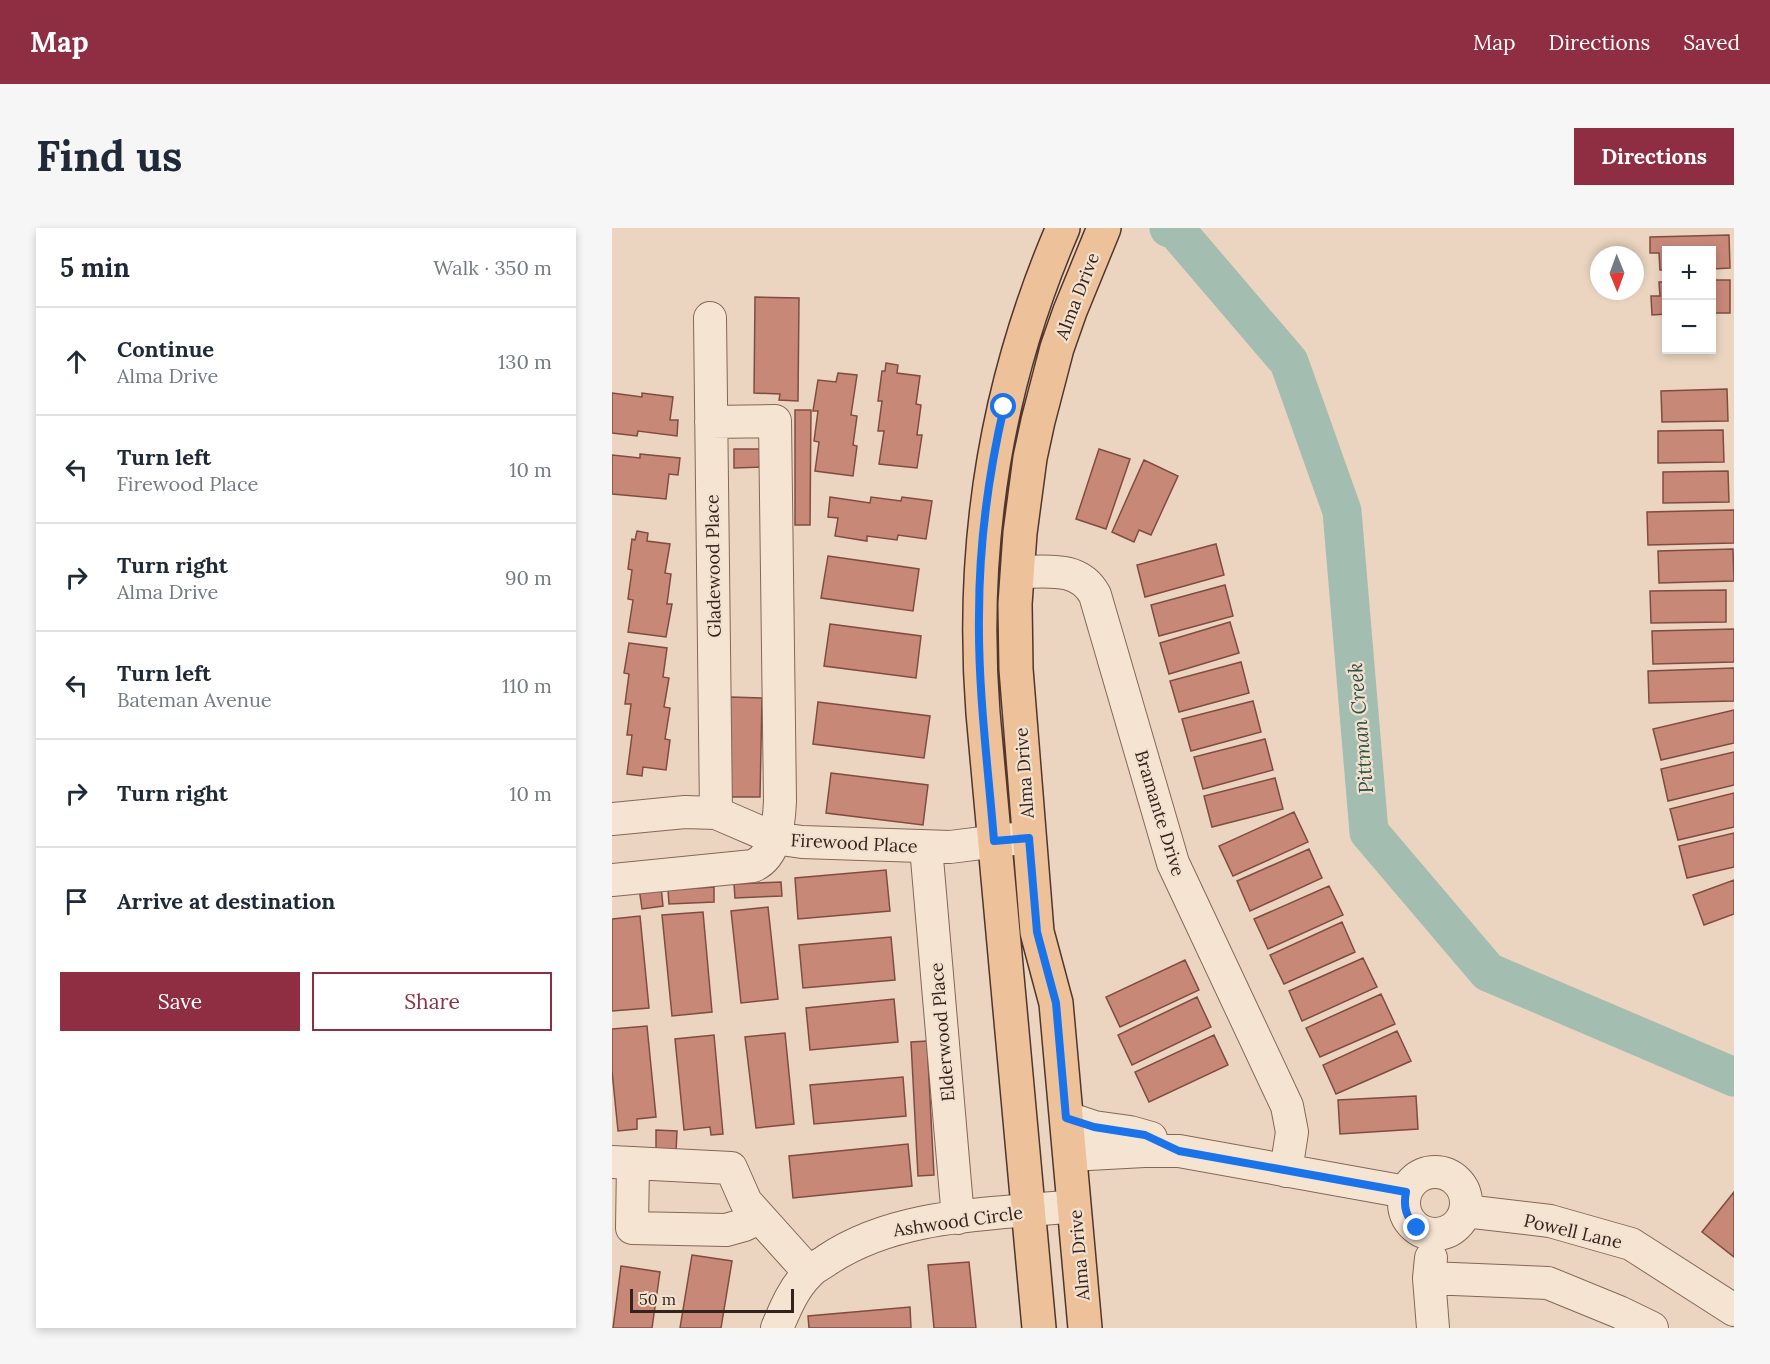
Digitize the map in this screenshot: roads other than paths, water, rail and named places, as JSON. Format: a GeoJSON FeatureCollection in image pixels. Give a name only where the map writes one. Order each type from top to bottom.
{"type":"FeatureCollection","features":[{"type":"Feature","properties":{"kind":"main road","name":"Alma Drive"},"geometry":{"type":"LineString","coordinates":[[1039,1328],[980,681],[979,617],[981,553],[988,489],[1004,407],[1032,309],[1049,261],[1064,228]]}},
{"type":"Feature","properties":{"kind":"main road","name":"Alma Drive"},"geometry":{"type":"LineString","coordinates":[[1085,1328],[1056,1003],[1037,932],[1016,669],[1017,572],[1025,494],[1038,421],[1057,348],[1083,276],[1104,228]]}},
{"type":"Feature","properties":{"kind":"main road"},"geometry":{"type":"LineString","coordinates":[[1018,1106],[1050,1142],[1070,1155]]}},
{"type":"Feature","properties":{"kind":"street","name":"Gladewood Place"},"geometry":{"type":"LineString","coordinates":[[710,318],[716,813]]}},
{"type":"Feature","properties":{"kind":"street"},"geometry":{"type":"LineString","coordinates":[[612,880],[753,866],[765,859],[774,838],[780,811],[775,421],[711,422]]}},
{"type":"Feature","properties":{"kind":"street","name":"Bramante Drive"},"geometry":{"type":"LineString","coordinates":[[1017,572],[1072,574],[1082,578],[1090,585],[1095,595],[1173,864],[1287,1106],[1292,1132],[1286,1172]]}},
{"type":"Feature","properties":{"kind":"street","name":"Firewood Place"},"geometry":{"type":"LineString","coordinates":[[612,819],[685,812],[716,813],[774,838],[802,842],[950,847],[1029,838]]}},
{"type":"Feature","properties":{"kind":"street","name":"Elderwood Place"},"geometry":{"type":"LineString","coordinates":[[926,847],[957,1218]]}},
{"type":"Feature","properties":{"kind":"street"},"geometry":{"type":"LineString","coordinates":[[1066,1118],[1094,1127],[1145,1135],[1179,1151]]}},
{"type":"Feature","properties":{"kind":"street"},"geometry":{"type":"LineString","coordinates":[[1070,1155],[1179,1151],[1406,1192]]}},
{"type":"Feature","properties":{"kind":"street"},"geometry":{"type":"LineString","coordinates":[[759,1218],[726,1230],[632,1228],[623,1163],[731,1168],[746,1202],[809,1272]]}},
{"type":"Feature","properties":{"kind":"street"},"geometry":{"type":"LineString","coordinates":[[1429,1172],[1450,1175],[1464,1190],[1465,1211],[1461,1220],[1445,1232],[1434,1234],[1426,1232],[1417,1228],[1410,1221],[1404,1202],[1406,1192],[1419,1176],[1429,1172]]}},
{"type":"Feature","properties":{"kind":"street","name":"Ashwood Circle"},"geometry":{"type":"LineString","coordinates":[[777,1328],[788,1303],[809,1272],[849,1245],[898,1227],[957,1218],[1074,1206]]}},
{"type":"Feature","properties":{"kind":"street","name":"Powell Lane"},"geometry":{"type":"LineString","coordinates":[[1465,1211],[1550,1221],[1631,1244],[1734,1310]]}},
{"type":"Feature","properties":{"kind":"street"},"geometry":{"type":"LineString","coordinates":[[1433,1328],[1429,1278],[1434,1234]]}},
{"type":"Feature","properties":{"kind":"street"},"geometry":{"type":"LineString","coordinates":[[1429,1278],[1548,1283],[1652,1328]]}},
{"type":"Feature","properties":{"kind":"waterway","name":"Pittman Creek"},"geometry":{"type":"LineString","coordinates":[[1169,228],[1176,230],[1289,362],[1342,511],[1369,832],[1488,972],[1734,1077]]}}]}
